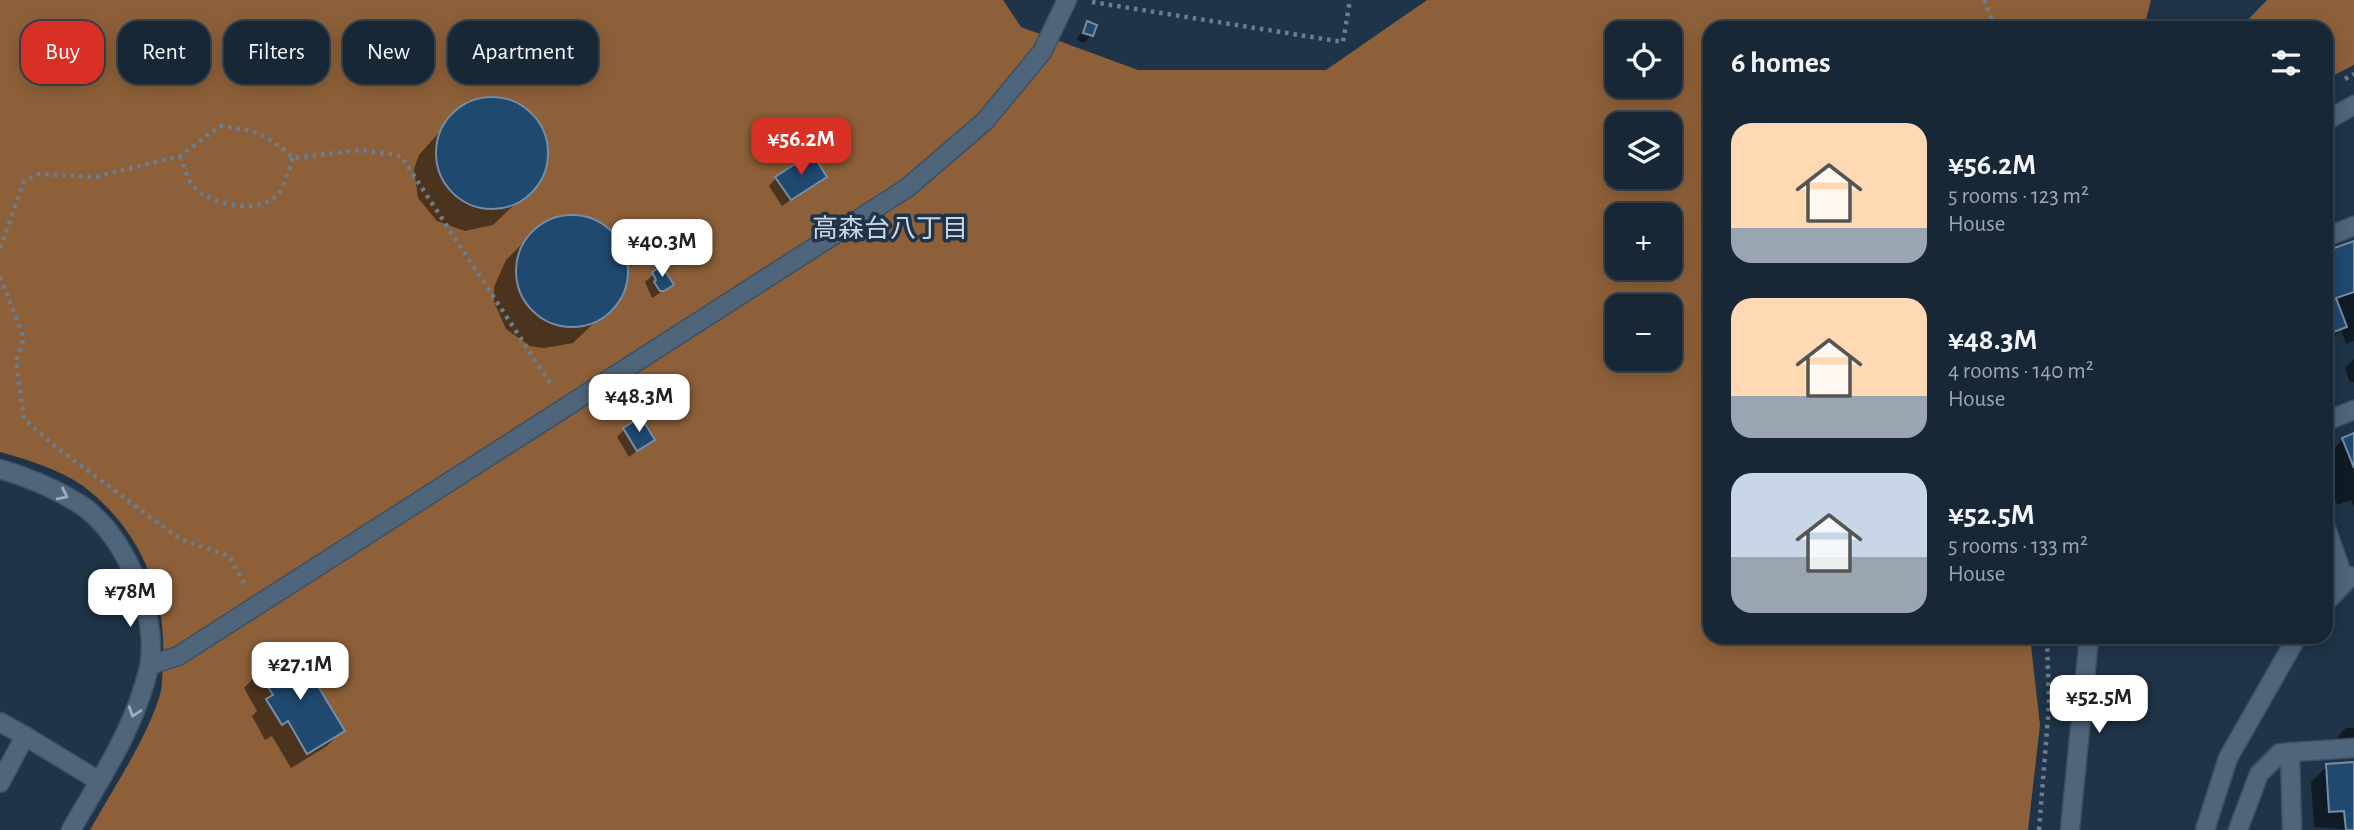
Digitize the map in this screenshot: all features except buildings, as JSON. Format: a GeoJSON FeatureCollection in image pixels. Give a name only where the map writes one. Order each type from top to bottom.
{"type":"FeatureCollection","features":[{"type":"Feature","properties":{"kind":"street"},"geometry":{"type":"LineString","coordinates":[[150,665],[178,656],[907,188],[985,121],[1042,52],[1067,0]]}},
{"type":"Feature","properties":{"kind":"street"},"geometry":{"type":"LineString","coordinates":[[2333,117],[2354,105]]}},
{"type":"Feature","properties":{"kind":"street"},"geometry":{"type":"LineString","coordinates":[[2333,234],[2354,226]]}},
{"type":"Feature","properties":{"kind":"street"},"geometry":{"type":"LineString","coordinates":[[2333,418],[2354,410]]}},
{"type":"Feature","properties":{"kind":"street"},"geometry":{"type":"LineString","coordinates":[[0,469],[26,477],[80,504],[117,542],[138,583],[149,627],[150,665],[128,730],[71,830]]}},
{"type":"Feature","properties":{"kind":"street"},"geometry":{"type":"LineString","coordinates":[[2333,543],[2349,578],[2333,595]]}},
{"type":"Feature","properties":{"kind":"street"},"geometry":{"type":"LineString","coordinates":[[2070,830],[2088,644]]}},
{"type":"Feature","properties":{"kind":"street"},"geometry":{"type":"LineString","coordinates":[[2206,830],[2216,791],[2233,749],[2293,644]]}},
{"type":"Feature","properties":{"kind":"street"},"geometry":{"type":"LineString","coordinates":[[0,722],[99,780]]}},
{"type":"Feature","properties":{"kind":"street"},"geometry":{"type":"LineString","coordinates":[[0,783],[25,736]]}},
{"type":"Feature","properties":{"kind":"street"},"geometry":{"type":"LineString","coordinates":[[2238,830],[2259,774],[2280,753],[2354,748]]}},
{"type":"Feature","properties":{"kind":"street"},"geometry":{"type":"LineString","coordinates":[[2290,752],[2292,830]]}},
{"type":"Feature","properties":{"kind":"path"},"geometry":{"type":"LineString","coordinates":[[1078,0],[1343,42],[1350,0]]}},
{"type":"Feature","properties":{"kind":"path"},"geometry":{"type":"LineString","coordinates":[[1984,0],[1992,21]]}},
{"type":"Feature","properties":{"kind":"path"},"geometry":{"type":"LineString","coordinates":[[0,248],[24,182],[38,174],[95,177],[180,156],[220,126],[249,130],[271,137],[293,158]]}},
{"type":"Feature","properties":{"kind":"path"},"geometry":{"type":"LineString","coordinates":[[293,158],[361,150],[401,156],[566,408]]}},
{"type":"Feature","properties":{"kind":"path"},"geometry":{"type":"LineString","coordinates":[[180,156],[194,188],[219,200],[244,207],[262,206],[278,194],[293,158]]}},
{"type":"Feature","properties":{"kind":"path"},"geometry":{"type":"LineString","coordinates":[[0,276],[24,338],[16,361],[23,419],[57,448],[180,539],[229,556],[257,605]]}},
{"type":"Feature","properties":{"kind":"path"},"geometry":{"type":"LineString","coordinates":[[2039,830],[2049,705],[2047,644]]}},
{"type":"Feature","properties":{"kind":"shaded area"},"geometry":{"type":"Polygon","coordinates":[[[0,0],[1003,0],[1021,27],[1138,70],[1326,70],[1427,0],[2151,0],[2146,21],[1703,21],[1703,644],[2031,644],[2040,725],[2028,830],[90,830],[137,749],[153,715],[162,685],[163,636],[154,587],[134,542],[103,503],[83,486],[54,470],[0,452],[0,0]]]}},
{"type":"Feature","properties":{"kind":"shaded area"},"geometry":{"type":"Polygon","coordinates":[[[2267,0],[2354,0],[2354,65],[2333,76],[2333,21],[2247,21],[2267,0]]]}},
{"type":"Feature","properties":{"kind":"district","name":"高森台八丁目"},"geometry":{"type":"Point","coordinates":[890,229]}}]}
